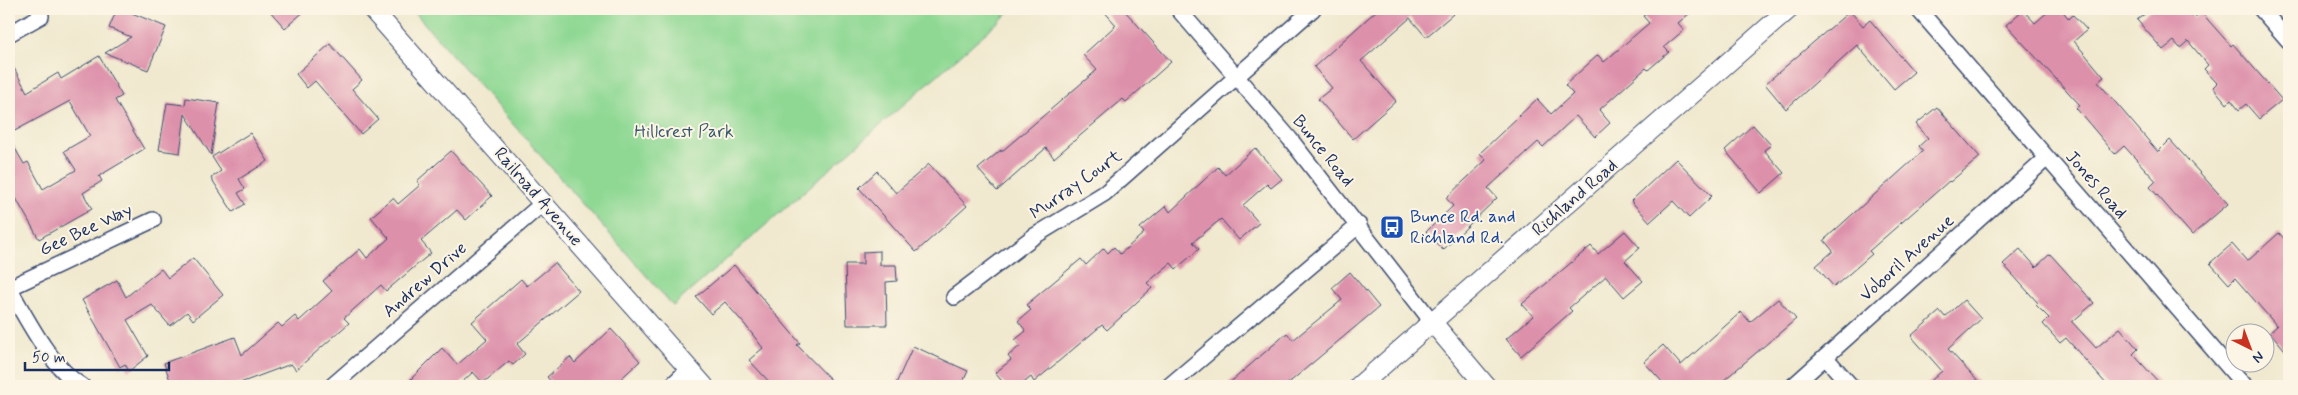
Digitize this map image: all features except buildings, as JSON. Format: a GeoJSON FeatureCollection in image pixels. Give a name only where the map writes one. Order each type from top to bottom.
{"type":"FeatureCollection","features":[{"type":"Feature","properties":{"kind":"street","name":"Railroad Avenue"},"geometry":{"type":"LineString","coordinates":[[372,9],[704,386]]}},
{"type":"Feature","properties":{"kind":"street","name":"Bunce Road"},"geometry":{"type":"LineString","coordinates":[[1178,9],[1359,225],[1433,322]]}},
{"type":"Feature","properties":{"kind":"street","name":"Murray Court"},"geometry":{"type":"LineString","coordinates":[[954,297],[1033,237],[1104,193],[1313,9]]}},
{"type":"Feature","properties":{"kind":"street","name":"Richland Road"},"geometry":{"type":"LineString","coordinates":[[1359,386],[1789,9]]}},
{"type":"Feature","properties":{"kind":"street","name":"Jones Road"},"geometry":{"type":"LineString","coordinates":[[1918,9],[2245,386]]}},
{"type":"Feature","properties":{"kind":"street"},"geometry":{"type":"LineString","coordinates":[[2261,9],[2289,40]]}},
{"type":"Feature","properties":{"kind":"street"},"geometry":{"type":"LineString","coordinates":[[9,34],[41,16]]}},
{"type":"Feature","properties":{"kind":"street","name":"Voboril Avenue"},"geometry":{"type":"LineString","coordinates":[[1793,386],[2047,158]]}},
{"type":"Feature","properties":{"kind":"street","name":"Andrew Drive"},"geometry":{"type":"LineString","coordinates":[[332,386],[543,203]]}},
{"type":"Feature","properties":{"kind":"street","name":"Gee Bee Way"},"geometry":{"type":"LineString","coordinates":[[9,288],[153,220]]}},
{"type":"Feature","properties":{"kind":"street"},"geometry":{"type":"LineString","coordinates":[[1169,386],[1359,225]]}},
{"type":"Feature","properties":{"kind":"street"},"geometry":{"type":"LineString","coordinates":[[9,288],[31,326],[69,378],[82,386]]}},
{"type":"Feature","properties":{"kind":"street"},"geometry":{"type":"LineString","coordinates":[[1433,322],[1486,386]]}},
{"type":"Feature","properties":{"kind":"street"},"geometry":{"type":"LineString","coordinates":[[1825,357],[1851,386]]}},
{"type":"Feature","properties":{"kind":"street"},"geometry":{"type":"LineString","coordinates":[[671,386],[689,369]]}},
{"type":"Feature","properties":{"kind":"green space","name":"Hillcrest Park"},"geometry":{"type":"Polygon","coordinates":[[[422,9],[1013,9],[673,306],[416,14],[422,9]]]}},
{"type":"Feature","properties":{"kind":"place","name":"Bunce Rd. and Richland Rd."},"geometry":{"type":"Point","coordinates":[1392,227]}}]}
